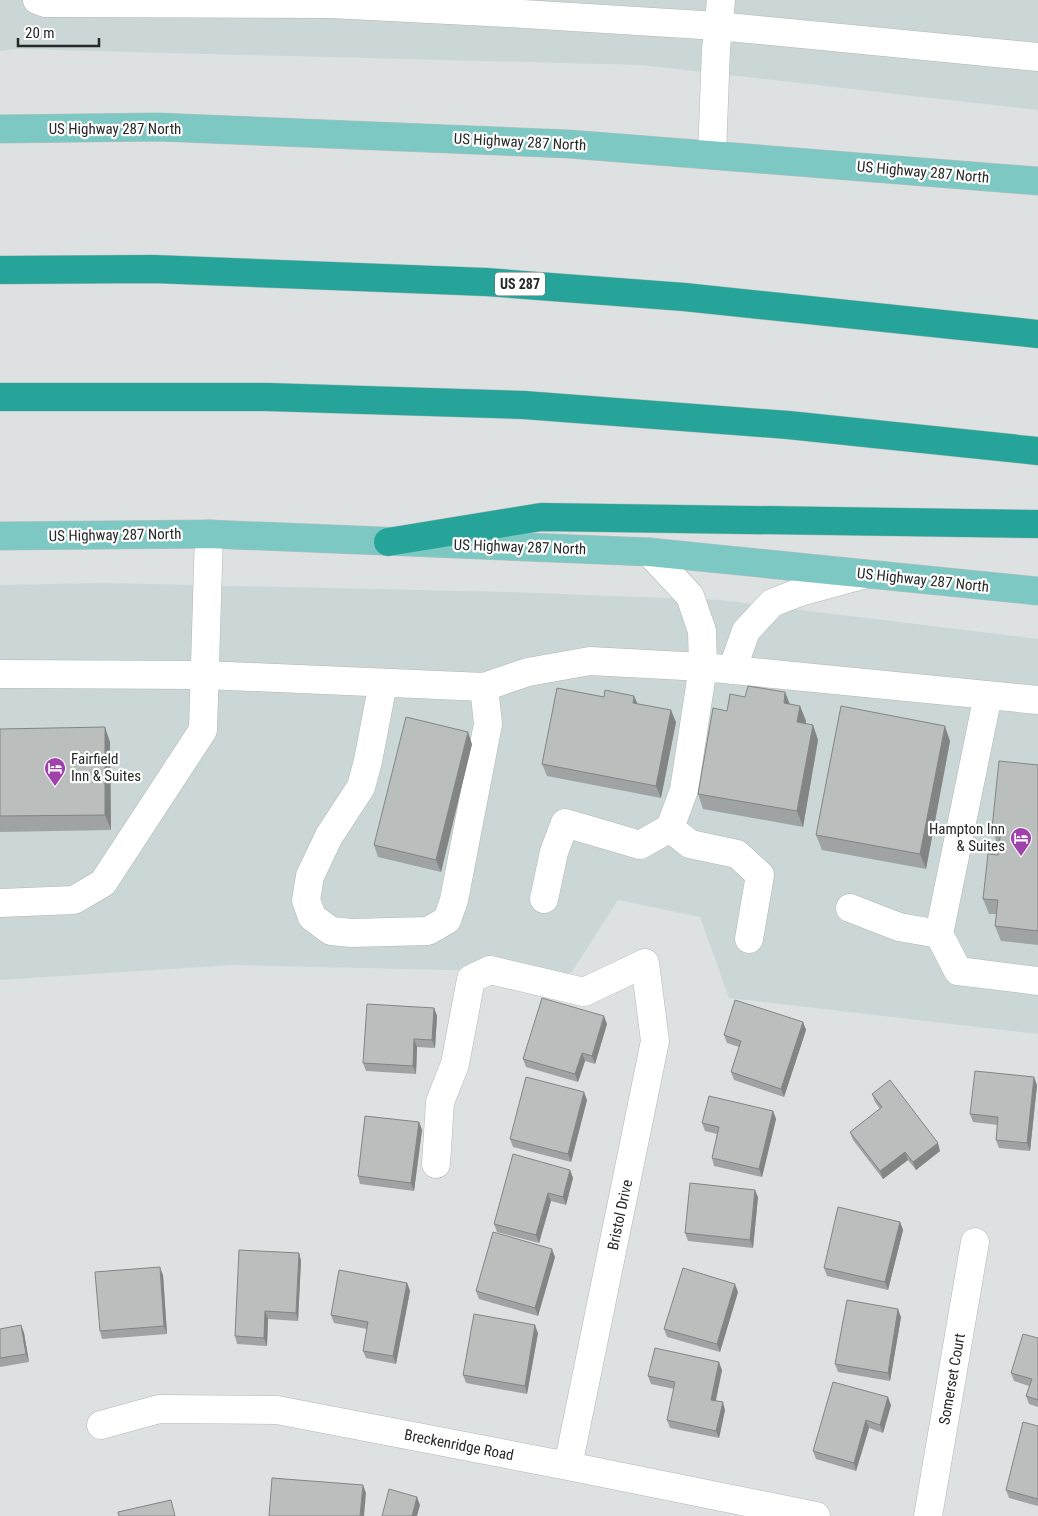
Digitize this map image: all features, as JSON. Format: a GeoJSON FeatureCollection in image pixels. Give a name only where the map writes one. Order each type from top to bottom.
{"type":"FeatureCollection","features":[{"type":"Feature","properties":{"kind":"highway","name":"US 287"},"geometry":{"type":"LineString","coordinates":[[0,270],[154,269],[486,282],[684,297],[1038,334]]}},
{"type":"Feature","properties":{"kind":"highway"},"geometry":{"type":"LineString","coordinates":[[0,397],[267,397],[524,404],[788,425],[1038,452]]}},
{"type":"Feature","properties":{"kind":"highway"},"geometry":{"type":"LineString","coordinates":[[388,542],[541,517],[1038,524]]}},
{"type":"Feature","properties":{"kind":"main road","name":"US Highway 287 North"},"geometry":{"type":"LineString","coordinates":[[0,129],[158,127],[560,143],[1038,181]]}},
{"type":"Feature","properties":{"kind":"main road","name":"US Highway 287 North"},"geometry":{"type":"LineString","coordinates":[[0,536],[209,534],[649,552],[1038,591]]}},
{"type":"Feature","properties":{"kind":"street"},"geometry":{"type":"LineString","coordinates":[[37,0],[45,3],[331,4],[719,13],[1038,57]]}},
{"type":"Feature","properties":{"kind":"street"},"geometry":{"type":"LineString","coordinates":[[712,155],[719,13]]}},
{"type":"Feature","properties":{"kind":"street"},"geometry":{"type":"LineString","coordinates":[[0,903],[74,900],[103,883],[203,730],[209,534]]}},
{"type":"Feature","properties":{"kind":"street"},"geometry":{"type":"LineString","coordinates":[[544,898],[554,852],[565,823],[640,845],[670,828],[684,790],[704,667],[702,631],[690,596],[649,552]]}},
{"type":"Feature","properties":{"kind":"street"},"geometry":{"type":"LineString","coordinates":[[732,670],[746,630],[772,603],[800,592],[866,574]]}},
{"type":"Feature","properties":{"kind":"street"},"geometry":{"type":"LineString","coordinates":[[0,674],[206,675],[484,688],[528,672],[590,660],[704,667],[1038,700]]}},
{"type":"Feature","properties":{"kind":"street"},"geometry":{"type":"LineString","coordinates":[[383,683],[361,787],[329,836],[310,876],[306,900],[312,917],[330,931],[352,933],[428,930],[447,920],[454,900],[488,724],[484,688]]}},
{"type":"Feature","properties":{"kind":"street"},"geometry":{"type":"LineString","coordinates":[[988,695],[939,934],[958,971],[1038,981]]}},
{"type":"Feature","properties":{"kind":"street"},"geometry":{"type":"LineString","coordinates":[[670,828],[690,844],[738,854],[760,875],[749,938]]}},
{"type":"Feature","properties":{"kind":"street"},"geometry":{"type":"LineString","coordinates":[[850,908],[899,928],[939,934]]}},
{"type":"Feature","properties":{"kind":"street","name":"Bristol Drive"},"geometry":{"type":"LineString","coordinates":[[436,1164],[440,1102],[455,1064],[471,978],[490,970],[584,992],[645,963],[655,1041],[568,1466]]}},
{"type":"Feature","properties":{"kind":"street","name":"Somerset Court"},"geometry":{"type":"LineString","coordinates":[[928,1516],[976,1242]]}},
{"type":"Feature","properties":{"kind":"street","name":"Breckenridge Road"},"geometry":{"type":"LineString","coordinates":[[101,1425],[159,1409],[277,1410],[816,1516]]}},
{"type":"Feature","properties":{"kind":"shaded area"},"geometry":{"type":"Polygon","coordinates":[[[0,0],[1038,0],[1038,110],[641,65],[16,49],[0,51],[0,0]]]}},
{"type":"Feature","properties":{"kind":"shaded area"},"geometry":{"type":"Polygon","coordinates":[[[104,583],[509,592],[720,600],[1038,639],[1038,1034],[729,998],[700,917],[618,900],[571,973],[232,965],[0,980],[0,585],[104,583]]]}},
{"type":"Feature","properties":{"kind":"building"},"geometry":{"type":"Polygon","coordinates":[[[748,686],[785,692],[784,703],[800,706],[797,722],[813,725],[797,811],[698,794],[713,708],[727,711],[730,694],[745,697],[748,686]]]}},
{"type":"Feature","properties":{"kind":"building"},"geometry":{"type":"Polygon","coordinates":[[[557,688],[604,697],[605,690],[634,696],[633,703],[671,710],[656,786],[542,764],[557,688]]]}},
{"type":"Feature","properties":{"kind":"building"},"geometry":{"type":"Polygon","coordinates":[[[841,706],[945,726],[920,854],[816,835],[841,706]]]}},
{"type":"Feature","properties":{"kind":"building"},"geometry":{"type":"Polygon","coordinates":[[[406,717],[468,732],[436,860],[374,845],[406,717]]]}},
{"type":"Feature","properties":{"kind":"building","name":"Fairfield Inn & Suites"},"geometry":{"type":"Polygon","coordinates":[[[105,727],[105,815],[0,816],[0,729],[105,727]]]}},
{"type":"Feature","properties":{"kind":"building","name":"Hampton Inn & Suites"},"geometry":{"type":"Polygon","coordinates":[[[999,761],[1038,765],[1038,931],[995,926],[998,900],[983,899],[988,854],[998,855],[1001,829],[992,828],[999,761]]]}},
{"type":"Feature","properties":{"kind":"building"},"geometry":{"type":"Polygon","coordinates":[[[542,998],[604,1016],[592,1056],[582,1053],[575,1074],[523,1059],[542,998]]]}},
{"type":"Feature","properties":{"kind":"building"},"geometry":{"type":"Polygon","coordinates":[[[735,1000],[803,1022],[781,1089],[731,1072],[741,1041],[724,1035],[735,1000]]]}},
{"type":"Feature","properties":{"kind":"building"},"geometry":{"type":"Polygon","coordinates":[[[367,1004],[434,1008],[432,1040],[414,1039],[413,1066],[363,1063],[367,1004]]]}},
{"type":"Feature","properties":{"kind":"building"},"geometry":{"type":"Polygon","coordinates":[[[975,1071],[1034,1077],[1027,1143],[996,1140],[998,1117],[970,1114],[975,1071]]]}},
{"type":"Feature","properties":{"kind":"building"},"geometry":{"type":"Polygon","coordinates":[[[526,1077],[584,1092],[568,1154],[510,1139],[526,1077]]]}},
{"type":"Feature","properties":{"kind":"building"},"geometry":{"type":"Polygon","coordinates":[[[890,1080],[938,1143],[913,1162],[905,1152],[880,1171],[850,1132],[882,1107],[872,1094],[890,1080]]]}},
{"type":"Feature","properties":{"kind":"building"},"geometry":{"type":"Polygon","coordinates":[[[709,1096],[773,1111],[759,1169],[712,1158],[719,1127],[702,1123],[709,1096]]]}},
{"type":"Feature","properties":{"kind":"building"},"geometry":{"type":"Polygon","coordinates":[[[365,1116],[419,1122],[411,1183],[358,1176],[365,1116]]]}},
{"type":"Feature","properties":{"kind":"building"},"geometry":{"type":"Polygon","coordinates":[[[513,1154],[570,1170],[563,1197],[548,1193],[536,1235],[494,1224],[513,1154]]]}},
{"type":"Feature","properties":{"kind":"building"},"geometry":{"type":"Polygon","coordinates":[[[690,1183],[755,1190],[750,1240],[685,1233],[690,1183]]]}},
{"type":"Feature","properties":{"kind":"building"},"geometry":{"type":"Polygon","coordinates":[[[838,1207],[900,1222],[885,1282],[824,1268],[838,1207]]]}},
{"type":"Feature","properties":{"kind":"building"},"geometry":{"type":"Polygon","coordinates":[[[493,1232],[552,1249],[535,1308],[476,1291],[493,1232]]]}},
{"type":"Feature","properties":{"kind":"building"},"geometry":{"type":"Polygon","coordinates":[[[239,1250],[299,1253],[296,1313],[265,1311],[264,1338],[235,1336],[239,1250]]]}},
{"type":"Feature","properties":{"kind":"building"},"geometry":{"type":"Polygon","coordinates":[[[160,1267],[164,1326],[100,1331],[95,1272],[160,1267]]]}},
{"type":"Feature","properties":{"kind":"building"},"geometry":{"type":"Polygon","coordinates":[[[683,1268],[735,1284],[717,1344],[664,1329],[683,1268]]]}},
{"type":"Feature","properties":{"kind":"building"},"geometry":{"type":"Polygon","coordinates":[[[339,1270],[407,1283],[393,1356],[363,1351],[368,1322],[331,1315],[339,1270]]]}},
{"type":"Feature","properties":{"kind":"building"},"geometry":{"type":"Polygon","coordinates":[[[847,1300],[898,1309],[888,1373],[835,1364],[847,1300]]]}},
{"type":"Feature","properties":{"kind":"building"},"geometry":{"type":"Polygon","coordinates":[[[474,1314],[535,1325],[525,1386],[463,1375],[474,1314]]]}},
{"type":"Feature","properties":{"kind":"building"},"geometry":{"type":"Polygon","coordinates":[[[21,1325],[26,1354],[0,1358],[0,1329],[21,1325]]]}},
{"type":"Feature","properties":{"kind":"building"},"geometry":{"type":"Polygon","coordinates":[[[1023,1334],[1038,1338],[1038,1400],[1026,1396],[1032,1379],[1011,1373],[1023,1334]]]}},
{"type":"Feature","properties":{"kind":"building"},"geometry":{"type":"Polygon","coordinates":[[[655,1348],[719,1362],[711,1400],[723,1402],[716,1431],[667,1420],[675,1382],[648,1376],[655,1348]]]}},
{"type":"Feature","properties":{"kind":"building"},"geometry":{"type":"Polygon","coordinates":[[[833,1382],[888,1397],[880,1425],[866,1420],[854,1463],[813,1451],[833,1382]]]}},
{"type":"Feature","properties":{"kind":"building"},"geometry":{"type":"Polygon","coordinates":[[[1023,1422],[1038,1426],[1038,1499],[1006,1490],[1023,1422]]]}},
{"type":"Feature","properties":{"kind":"building"},"geometry":{"type":"Polygon","coordinates":[[[272,1478],[363,1485],[360,1516],[269,1516],[272,1478]]]}},
{"type":"Feature","properties":{"kind":"building"},"geometry":{"type":"Polygon","coordinates":[[[389,1489],[417,1497],[412,1516],[382,1516],[389,1489]]]}},
{"type":"Feature","properties":{"kind":"building"},"geometry":{"type":"Polygon","coordinates":[[[171,1500],[175,1516],[119,1516],[118,1512],[171,1500]]]}},
{"type":"Feature","properties":{"kind":"place","name":"Fairfield Inn & Suites"},"geometry":{"type":"Point","coordinates":[55,787]}},
{"type":"Feature","properties":{"kind":"place","name":"Hampton Inn & Suites"},"geometry":{"type":"Point","coordinates":[1021,857]}}]}
